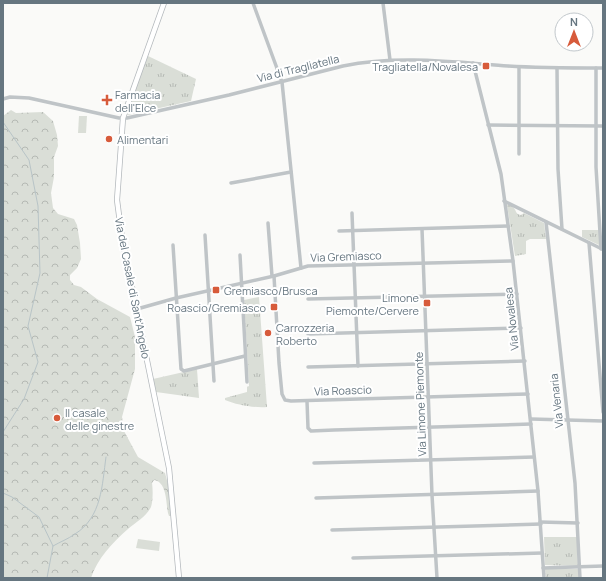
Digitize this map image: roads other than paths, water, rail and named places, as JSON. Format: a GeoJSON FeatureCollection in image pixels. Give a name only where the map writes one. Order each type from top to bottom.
{"type":"FeatureCollection","features":[{"type":"Feature","properties":{"kind":"main road","name":"Via del Casale di Sant'Angelo"},"geometry":{"type":"LineString","coordinates":[[164,3],[123,118],[118,184],[118,209],[169,468],[179,578]]}},
{"type":"Feature","properties":{"kind":"street"},"geometry":{"type":"LineString","coordinates":[[253,3],[282,82],[301,268]]}},
{"type":"Feature","properties":{"kind":"street"},"geometry":{"type":"LineString","coordinates":[[383,3],[390,60]]}},
{"type":"Feature","properties":{"kind":"street","name":"Via di Tragliatella"},"geometry":{"type":"LineString","coordinates":[[3,99],[10,97],[29,98],[97,114],[123,118],[229,95],[343,66],[390,60],[430,59],[519,67],[603,68]]}},
{"type":"Feature","properties":{"kind":"street","name":"Via Novalesa"},"geometry":{"type":"LineString","coordinates":[[473,62],[501,174],[513,260],[531,419],[544,578]]}},
{"type":"Feature","properties":{"kind":"street"},"geometry":{"type":"LineString","coordinates":[[519,67],[519,154]]}},
{"type":"Feature","properties":{"kind":"street"},"geometry":{"type":"LineString","coordinates":[[557,68],[558,169],[562,230]]}},
{"type":"Feature","properties":{"kind":"street"},"geometry":{"type":"LineString","coordinates":[[504,200],[602,249],[596,167],[596,68]]}},
{"type":"Feature","properties":{"kind":"street"},"geometry":{"type":"LineString","coordinates":[[488,125],[603,126]]}},
{"type":"Feature","properties":{"kind":"street"},"geometry":{"type":"LineString","coordinates":[[231,183],[291,172]]}},
{"type":"Feature","properties":{"kind":"street"},"geometry":{"type":"LineString","coordinates":[[352,214],[358,366]]}},
{"type":"Feature","properties":{"kind":"street","name":"Via Venaria"},"geometry":{"type":"LineString","coordinates":[[546,222],[578,523],[580,578]]}},
{"type":"Feature","properties":{"kind":"street","name":"Via Roascio"},"geometry":{"type":"LineString","coordinates":[[268,223],[282,396],[284,399],[288,401],[307,401],[528,394]]}},
{"type":"Feature","properties":{"kind":"street"},"geometry":{"type":"LineString","coordinates":[[339,231],[508,226]]}},
{"type":"Feature","properties":{"kind":"street","name":"Via Limone Piemonte"},"geometry":{"type":"LineString","coordinates":[[422,229],[432,495],[437,578]]}},
{"type":"Feature","properties":{"kind":"street"},"geometry":{"type":"LineString","coordinates":[[205,235],[214,381]]}},
{"type":"Feature","properties":{"kind":"street"},"geometry":{"type":"LineString","coordinates":[[589,243],[603,412]]}},
{"type":"Feature","properties":{"kind":"street"},"geometry":{"type":"LineString","coordinates":[[173,245],[181,369],[184,371],[245,356]]}},
{"type":"Feature","properties":{"kind":"street"},"geometry":{"type":"LineString","coordinates":[[240,255],[247,382]]}},
{"type":"Feature","properties":{"kind":"street","name":"Via Gremiasco"},"geometry":{"type":"LineString","coordinates":[[137,309],[176,298],[241,282],[273,276],[309,266],[513,260]]}},
{"type":"Feature","properties":{"kind":"street"},"geometry":{"type":"LineString","coordinates":[[308,299],[517,294]]}},
{"type":"Feature","properties":{"kind":"street"},"geometry":{"type":"LineString","coordinates":[[308,334],[521,328]]}},
{"type":"Feature","properties":{"kind":"street"},"geometry":{"type":"LineString","coordinates":[[308,367],[525,361]]}},
{"type":"Feature","properties":{"kind":"street"},"geometry":{"type":"LineString","coordinates":[[307,401],[308,427],[310,431],[531,424]]}},
{"type":"Feature","properties":{"kind":"street"},"geometry":{"type":"LineString","coordinates":[[531,419],[603,421]]}},
{"type":"Feature","properties":{"kind":"street"},"geometry":{"type":"LineString","coordinates":[[314,463],[534,457]]}},
{"type":"Feature","properties":{"kind":"street"},"geometry":{"type":"LineString","coordinates":[[316,498],[538,491]]}},
{"type":"Feature","properties":{"kind":"street"},"geometry":{"type":"LineString","coordinates":[[332,530],[578,523]]}},
{"type":"Feature","properties":{"kind":"street"},"geometry":{"type":"LineString","coordinates":[[353,558],[542,553]]}},
{"type":"Feature","properties":{"kind":"street"},"geometry":{"type":"LineString","coordinates":[[543,568],[603,566]]}},
{"type":"Feature","properties":{"kind":"waterway"},"geometry":{"type":"LineString","coordinates":[[3,122],[29,160],[38,206],[40,273],[28,326],[38,362],[24,399],[3,432]]}},
{"type":"Feature","properties":{"kind":"waterway"},"geometry":{"type":"LineString","coordinates":[[53,546],[75,534],[91,519],[96,510],[102,489],[106,457]]}},
{"type":"Feature","properties":{"kind":"waterway"},"geometry":{"type":"LineString","coordinates":[[3,493],[12,497],[39,517],[53,546],[47,578]]}},
{"type":"Feature","properties":{"kind":"place","name":"Tragliatella/Novalesa"},"geometry":{"type":"Point","coordinates":[486,66]}},
{"type":"Feature","properties":{"kind":"place","name":"Farmacia dell'Elce"},"geometry":{"type":"Point","coordinates":[107,100]}},
{"type":"Feature","properties":{"kind":"place","name":"Alimentari"},"geometry":{"type":"Point","coordinates":[109,139]}},
{"type":"Feature","properties":{"kind":"place","name":"Gremiasco/Brusca"},"geometry":{"type":"Point","coordinates":[216,290]}},
{"type":"Feature","properties":{"kind":"place","name":"Limone Piemonte/Cervere"},"geometry":{"type":"Point","coordinates":[427,303]}},
{"type":"Feature","properties":{"kind":"place","name":"Roascio/Gremiasco"},"geometry":{"type":"Point","coordinates":[274,307]}},
{"type":"Feature","properties":{"kind":"place","name":"Carrozzeria Roberto"},"geometry":{"type":"Point","coordinates":[268,333]}},
{"type":"Feature","properties":{"kind":"place","name":"Il casale delle ginestre"},"geometry":{"type":"Point","coordinates":[57,418]}}]}
